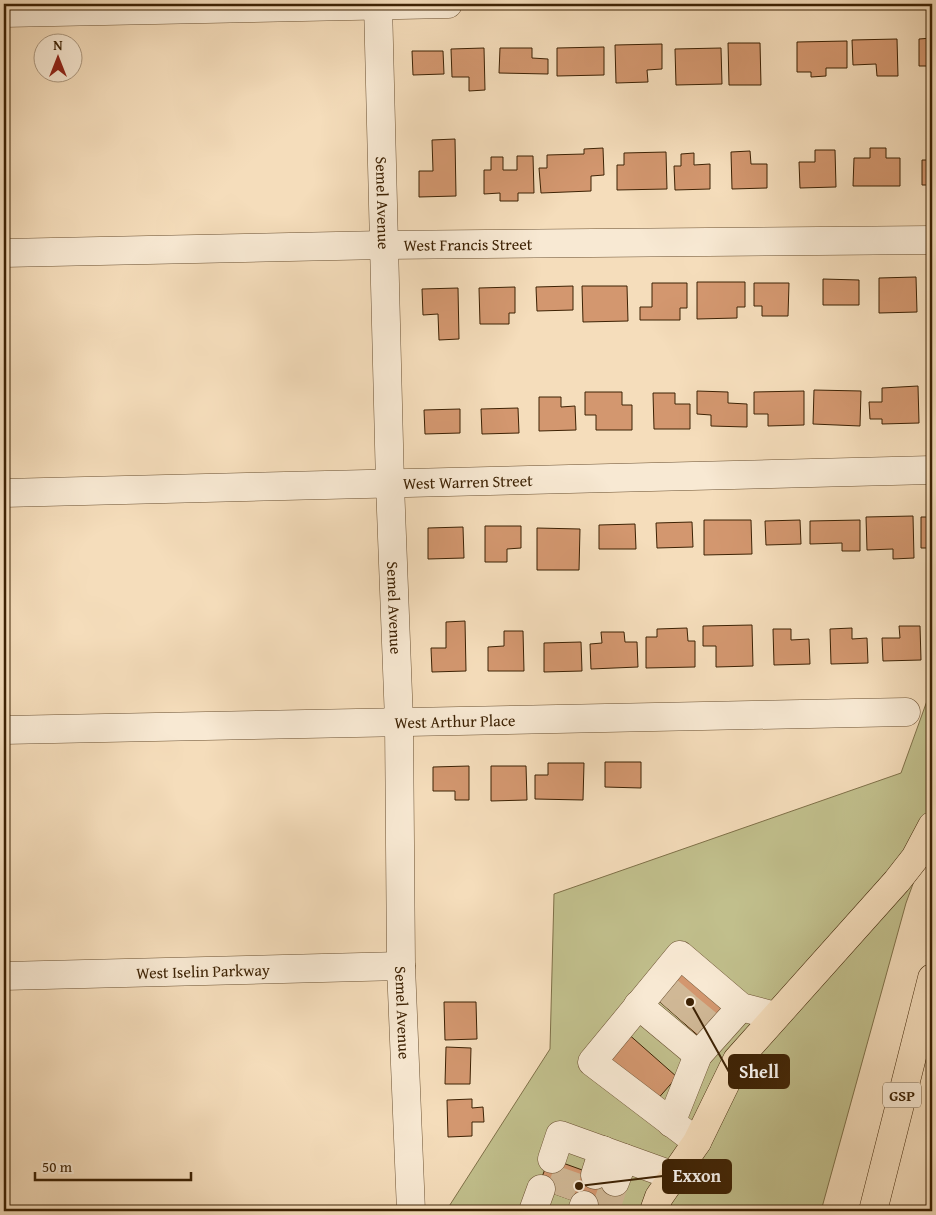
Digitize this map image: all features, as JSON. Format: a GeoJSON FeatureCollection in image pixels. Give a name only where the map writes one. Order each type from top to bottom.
{"type":"FeatureCollection","features":[{"type":"Feature","properties":{"kind":"highway"},"geometry":{"type":"LineString","coordinates":[[654,1211],[660,1197],[697,1142],[737,1060],[774,1016],[897,881],[915,858],[932,826]]}},
{"type":"Feature","properties":{"kind":"highway","name":"GSP"},"geometry":{"type":"LineString","coordinates":[[873,1211],[932,978]]}},
{"type":"Feature","properties":{"kind":"street","name":"Semel Avenue"},"geometry":{"type":"LineString","coordinates":[[378,4],[390,484],[399,721],[401,966],[411,1211]]}},
{"type":"Feature","properties":{"kind":"street"},"geometry":{"type":"LineString","coordinates":[[4,13],[448,4]]}},
{"type":"Feature","properties":{"kind":"street","name":"West Francis Street"},"geometry":{"type":"LineString","coordinates":[[4,253],[384,245],[932,240]]}},
{"type":"Feature","properties":{"kind":"street","name":"West Warren Street"},"geometry":{"type":"LineString","coordinates":[[4,493],[932,470]]}},
{"type":"Feature","properties":{"kind":"street","name":"West Arthur Place"},"geometry":{"type":"LineString","coordinates":[[4,730],[906,712]]}},
{"type":"Feature","properties":{"kind":"street","name":"West Iselin Parkway"},"geometry":{"type":"LineString","coordinates":[[4,976],[401,966]]}},
{"type":"Feature","properties":{"kind":"street"},"geometry":{"type":"LineString","coordinates":[[697,1142],[592,1062],[654,1011],[690,969],[716,993],[741,1007],[774,1016]]}},
{"type":"Feature","properties":{"kind":"street"},"geometry":{"type":"LineString","coordinates":[[671,1123],[698,1055],[741,1007]]}},
{"type":"Feature","properties":{"kind":"street"},"geometry":{"type":"LineString","coordinates":[[654,1011],[682,1032],[698,1055]]}},
{"type":"Feature","properties":{"kind":"street"},"geometry":{"type":"LineString","coordinates":[[566,1155],[609,1166],[674,1176]]}},
{"type":"Feature","properties":{"kind":"shaded area"},"geometry":{"type":"Polygon","coordinates":[[[932,687],[932,832],[906,903],[821,1211],[446,1211],[550,1049],[554,894],[901,773],[932,687]]]}},
{"type":"Feature","properties":{"kind":"building"},"geometry":{"type":"Polygon","coordinates":[[[932,38],[932,66],[919,66],[919,39],[932,38]]]}},
{"type":"Feature","properties":{"kind":"building"},"geometry":{"type":"Polygon","coordinates":[[[897,39],[898,76],[877,76],[876,64],[853,65],[852,40],[897,39]]]}},
{"type":"Feature","properties":{"kind":"building"},"geometry":{"type":"Polygon","coordinates":[[[847,41],[847,68],[826,68],[826,76],[811,77],[811,72],[797,72],[797,42],[847,41]]]}},
{"type":"Feature","properties":{"kind":"building"},"geometry":{"type":"Polygon","coordinates":[[[728,43],[760,43],[761,85],[729,85],[728,43]]]}},
{"type":"Feature","properties":{"kind":"building"},"geometry":{"type":"Polygon","coordinates":[[[662,44],[662,69],[647,70],[648,82],[616,83],[615,45],[662,44]]]}},
{"type":"Feature","properties":{"kind":"building"},"geometry":{"type":"Polygon","coordinates":[[[604,47],[604,75],[557,76],[557,48],[604,47]]]}},
{"type":"Feature","properties":{"kind":"building"},"geometry":{"type":"Polygon","coordinates":[[[484,48],[485,90],[469,91],[469,77],[452,77],[451,49],[484,48]]]}},
{"type":"Feature","properties":{"kind":"building"},"geometry":{"type":"Polygon","coordinates":[[[500,48],[532,48],[532,58],[548,59],[548,74],[499,73],[500,48]]]}},
{"type":"Feature","properties":{"kind":"building"},"geometry":{"type":"Polygon","coordinates":[[[721,48],[722,84],[676,85],[675,49],[721,48]]]}},
{"type":"Feature","properties":{"kind":"building"},"geometry":{"type":"Polygon","coordinates":[[[412,51],[443,51],[444,74],[413,75],[412,51]]]}},
{"type":"Feature","properties":{"kind":"building"},"geometry":{"type":"Polygon","coordinates":[[[455,139],[456,196],[419,197],[419,171],[433,171],[432,140],[455,139]]]}},
{"type":"Feature","properties":{"kind":"building"},"geometry":{"type":"Polygon","coordinates":[[[603,148],[604,175],[591,176],[591,191],[541,193],[539,168],[547,168],[547,155],[584,154],[584,149],[603,148]]]}},
{"type":"Feature","properties":{"kind":"building"},"geometry":{"type":"Polygon","coordinates":[[[870,148],[886,148],[886,158],[900,158],[900,186],[853,186],[854,158],[870,158],[870,148]]]}},
{"type":"Feature","properties":{"kind":"building"},"geometry":{"type":"Polygon","coordinates":[[[815,150],[835,150],[836,187],[800,188],[799,162],[815,162],[815,150]]]}},
{"type":"Feature","properties":{"kind":"building"},"geometry":{"type":"Polygon","coordinates":[[[750,151],[751,164],[767,164],[767,188],[732,189],[731,152],[750,151]]]}},
{"type":"Feature","properties":{"kind":"building"},"geometry":{"type":"Polygon","coordinates":[[[666,152],[667,189],[617,190],[617,165],[624,165],[624,153],[666,152]]]}},
{"type":"Feature","properties":{"kind":"building"},"geometry":{"type":"Polygon","coordinates":[[[694,153],[694,165],[710,164],[710,189],[675,190],[674,166],[681,166],[681,154],[694,153]]]}},
{"type":"Feature","properties":{"kind":"building"},"geometry":{"type":"Polygon","coordinates":[[[517,156],[533,156],[534,193],[518,193],[518,201],[500,201],[500,193],[484,194],[484,170],[491,170],[491,157],[503,157],[503,170],[517,170],[517,156]]]}},
{"type":"Feature","properties":{"kind":"building"},"geometry":{"type":"Polygon","coordinates":[[[922,160],[932,160],[932,185],[922,185],[922,160]]]}},
{"type":"Feature","properties":{"kind":"building"},"geometry":{"type":"Polygon","coordinates":[[[916,277],[917,312],[879,313],[879,278],[916,277]]]}},
{"type":"Feature","properties":{"kind":"building"},"geometry":{"type":"Polygon","coordinates":[[[823,279],[859,280],[859,305],[823,305],[823,279]]]}},
{"type":"Feature","properties":{"kind":"building"},"geometry":{"type":"Polygon","coordinates":[[[697,282],[745,282],[745,307],[737,307],[737,318],[697,319],[697,282]]]}},
{"type":"Feature","properties":{"kind":"building"},"geometry":{"type":"Polygon","coordinates":[[[652,283],[687,283],[687,308],[680,308],[680,320],[640,320],[640,307],[652,307],[652,283]]]}},
{"type":"Feature","properties":{"kind":"building"},"geometry":{"type":"Polygon","coordinates":[[[754,283],[789,283],[788,316],[762,316],[762,306],[754,306],[754,283]]]}},
{"type":"Feature","properties":{"kind":"building"},"geometry":{"type":"Polygon","coordinates":[[[573,286],[573,310],[537,311],[536,287],[573,286]]]}},
{"type":"Feature","properties":{"kind":"building"},"geometry":{"type":"Polygon","coordinates":[[[582,286],[627,286],[628,321],[583,322],[582,286]]]}},
{"type":"Feature","properties":{"kind":"building"},"geometry":{"type":"Polygon","coordinates":[[[515,287],[515,313],[509,313],[509,324],[480,324],[479,288],[515,287]]]}},
{"type":"Feature","properties":{"kind":"building"},"geometry":{"type":"Polygon","coordinates":[[[458,288],[459,339],[439,340],[438,314],[423,315],[422,289],[458,288]]]}},
{"type":"Feature","properties":{"kind":"building"},"geometry":{"type":"Polygon","coordinates":[[[929,292],[932,292],[932,314],[930,315],[929,292]]]}},
{"type":"Feature","properties":{"kind":"building"},"geometry":{"type":"Polygon","coordinates":[[[918,386],[919,423],[882,424],[882,419],[870,419],[869,402],[882,402],[882,388],[918,386]]]}},
{"type":"Feature","properties":{"kind":"building"},"geometry":{"type":"Polygon","coordinates":[[[814,390],[861,391],[860,426],[813,424],[814,390]]]}},
{"type":"Feature","properties":{"kind":"building"},"geometry":{"type":"Polygon","coordinates":[[[697,391],[728,392],[728,403],[747,404],[747,427],[711,426],[711,415],[697,414],[697,391]]]}},
{"type":"Feature","properties":{"kind":"building"},"geometry":{"type":"Polygon","coordinates":[[[804,391],[804,425],[768,426],[768,414],[754,414],[754,392],[804,391]]]}},
{"type":"Feature","properties":{"kind":"building"},"geometry":{"type":"Polygon","coordinates":[[[585,392],[622,392],[622,405],[632,405],[632,430],[596,430],[596,415],[585,415],[585,392]]]}},
{"type":"Feature","properties":{"kind":"building"},"geometry":{"type":"Polygon","coordinates":[[[653,393],[675,393],[675,404],[690,404],[690,429],[654,429],[653,393]]]}},
{"type":"Feature","properties":{"kind":"building"},"geometry":{"type":"Polygon","coordinates":[[[539,397],[561,397],[561,407],[575,406],[576,430],[539,431],[539,397]]]}},
{"type":"Feature","properties":{"kind":"building"},"geometry":{"type":"Polygon","coordinates":[[[518,408],[519,433],[482,434],[481,409],[518,408]]]}},
{"type":"Feature","properties":{"kind":"building"},"geometry":{"type":"Polygon","coordinates":[[[460,409],[460,433],[425,434],[424,410],[460,409]]]}},
{"type":"Feature","properties":{"kind":"building"},"geometry":{"type":"Polygon","coordinates":[[[913,516],[914,558],[893,559],[893,549],[867,550],[866,517],[913,516]]]}},
{"type":"Feature","properties":{"kind":"building"},"geometry":{"type":"Polygon","coordinates":[[[921,517],[932,517],[932,548],[921,548],[921,517]]]}},
{"type":"Feature","properties":{"kind":"building"},"geometry":{"type":"Polygon","coordinates":[[[704,520],[751,520],[752,554],[704,555],[704,520]]]}},
{"type":"Feature","properties":{"kind":"building"},"geometry":{"type":"Polygon","coordinates":[[[800,520],[801,544],[766,545],[765,521],[800,520]]]}},
{"type":"Feature","properties":{"kind":"building"},"geometry":{"type":"Polygon","coordinates":[[[860,520],[860,551],[842,551],[842,543],[810,544],[810,521],[860,520]]]}},
{"type":"Feature","properties":{"kind":"building"},"geometry":{"type":"Polygon","coordinates":[[[692,522],[693,547],[657,548],[656,523],[692,522]]]}},
{"type":"Feature","properties":{"kind":"building"},"geometry":{"type":"Polygon","coordinates":[[[635,524],[636,549],[599,549],[599,525],[635,524]]]}},
{"type":"Feature","properties":{"kind":"building"},"geometry":{"type":"Polygon","coordinates":[[[485,526],[521,526],[521,548],[507,549],[507,562],[485,562],[485,526]]]}},
{"type":"Feature","properties":{"kind":"building"},"geometry":{"type":"Polygon","coordinates":[[[463,527],[464,558],[428,559],[428,528],[463,527]]]}},
{"type":"Feature","properties":{"kind":"building"},"geometry":{"type":"Polygon","coordinates":[[[537,528],[580,529],[579,570],[537,570],[537,528]]]}},
{"type":"Feature","properties":{"kind":"building"},"geometry":{"type":"Polygon","coordinates":[[[465,621],[466,671],[432,672],[431,648],[446,648],[446,622],[465,621]]]}},
{"type":"Feature","properties":{"kind":"building"},"geometry":{"type":"Polygon","coordinates":[[[752,625],[753,666],[716,667],[716,646],[703,646],[703,626],[752,625]]]}},
{"type":"Feature","properties":{"kind":"building"},"geometry":{"type":"Polygon","coordinates":[[[899,626],[920,626],[921,660],[883,661],[882,638],[900,638],[899,626]]]}},
{"type":"Feature","properties":{"kind":"building"},"geometry":{"type":"Polygon","coordinates":[[[687,628],[688,641],[695,641],[695,667],[646,668],[646,637],[657,637],[657,629],[687,628]]]}},
{"type":"Feature","properties":{"kind":"building"},"geometry":{"type":"Polygon","coordinates":[[[852,628],[852,639],[867,638],[868,663],[831,664],[830,629],[852,628]]]}},
{"type":"Feature","properties":{"kind":"building"},"geometry":{"type":"Polygon","coordinates":[[[773,629],[791,629],[791,640],[809,639],[810,664],[774,665],[773,629]]]}},
{"type":"Feature","properties":{"kind":"building"},"geometry":{"type":"Polygon","coordinates":[[[504,631],[523,631],[524,671],[488,671],[488,647],[504,646],[504,631]]]}},
{"type":"Feature","properties":{"kind":"building"},"geometry":{"type":"Polygon","coordinates":[[[601,632],[624,632],[625,642],[637,642],[638,667],[591,669],[590,644],[602,643],[601,632]]]}},
{"type":"Feature","properties":{"kind":"building"},"geometry":{"type":"Polygon","coordinates":[[[581,642],[582,671],[544,672],[544,643],[581,642]]]}},
{"type":"Feature","properties":{"kind":"building"},"geometry":{"type":"Polygon","coordinates":[[[605,762],[641,762],[641,788],[605,787],[605,762]]]}},
{"type":"Feature","properties":{"kind":"building"},"geometry":{"type":"Polygon","coordinates":[[[548,763],[584,763],[583,800],[535,799],[535,775],[548,775],[548,763]]]}},
{"type":"Feature","properties":{"kind":"building"},"geometry":{"type":"Polygon","coordinates":[[[469,766],[469,800],[455,800],[455,791],[433,791],[433,767],[469,766]]]}},
{"type":"Feature","properties":{"kind":"building"},"geometry":{"type":"Polygon","coordinates":[[[491,766],[526,766],[527,800],[491,801],[491,766]]]}},
{"type":"Feature","properties":{"kind":"building"},"geometry":{"type":"Polygon","coordinates":[[[676,965],[729,1011],[703,1040],[651,994],[676,965]]]}},
{"type":"Feature","properties":{"kind":"building"},"geometry":{"type":"Polygon","coordinates":[[[444,1002],[476,1002],[477,1039],[445,1040],[444,1002]]]}},
{"type":"Feature","properties":{"kind":"building"},"geometry":{"type":"Polygon","coordinates":[[[626,1032],[677,1077],[655,1102],[604,1057],[626,1032]]]}},
{"type":"Feature","properties":{"kind":"building"},"geometry":{"type":"Polygon","coordinates":[[[446,1047],[471,1048],[470,1084],[445,1084],[446,1047]]]}},
{"type":"Feature","properties":{"kind":"building"},"geometry":{"type":"Polygon","coordinates":[[[472,1099],[472,1108],[483,1107],[484,1122],[472,1122],[472,1136],[448,1137],[447,1100],[472,1099]]]}},
{"type":"Feature","properties":{"kind":"building"},"geometry":{"type":"Polygon","coordinates":[[[549,1158],[621,1184],[611,1211],[602,1211],[538,1188],[549,1158]]]}},
{"type":"Feature","properties":{"kind":"tunnel"},"geometry":{"type":"LineString","coordinates":[[667,1008],[692,979]]}},
{"type":"Feature","properties":{"kind":"tunnel"},"geometry":{"type":"LineString","coordinates":[[688,1026],[712,997]]}},
{"type":"Feature","properties":{"kind":"tunnel"},"geometry":{"type":"LineString","coordinates":[[559,1196],[570,1165]]}},
{"type":"Feature","properties":{"kind":"tunnel"},"geometry":{"type":"LineString","coordinates":[[605,1211],[615,1182]]}},
{"type":"Feature","properties":{"kind":"place","name":"Shell"},"geometry":{"type":"Point","coordinates":[690,1002]}},
{"type":"Feature","properties":{"kind":"place","name":"Exxon"},"geometry":{"type":"Point","coordinates":[579,1186]}}]}
